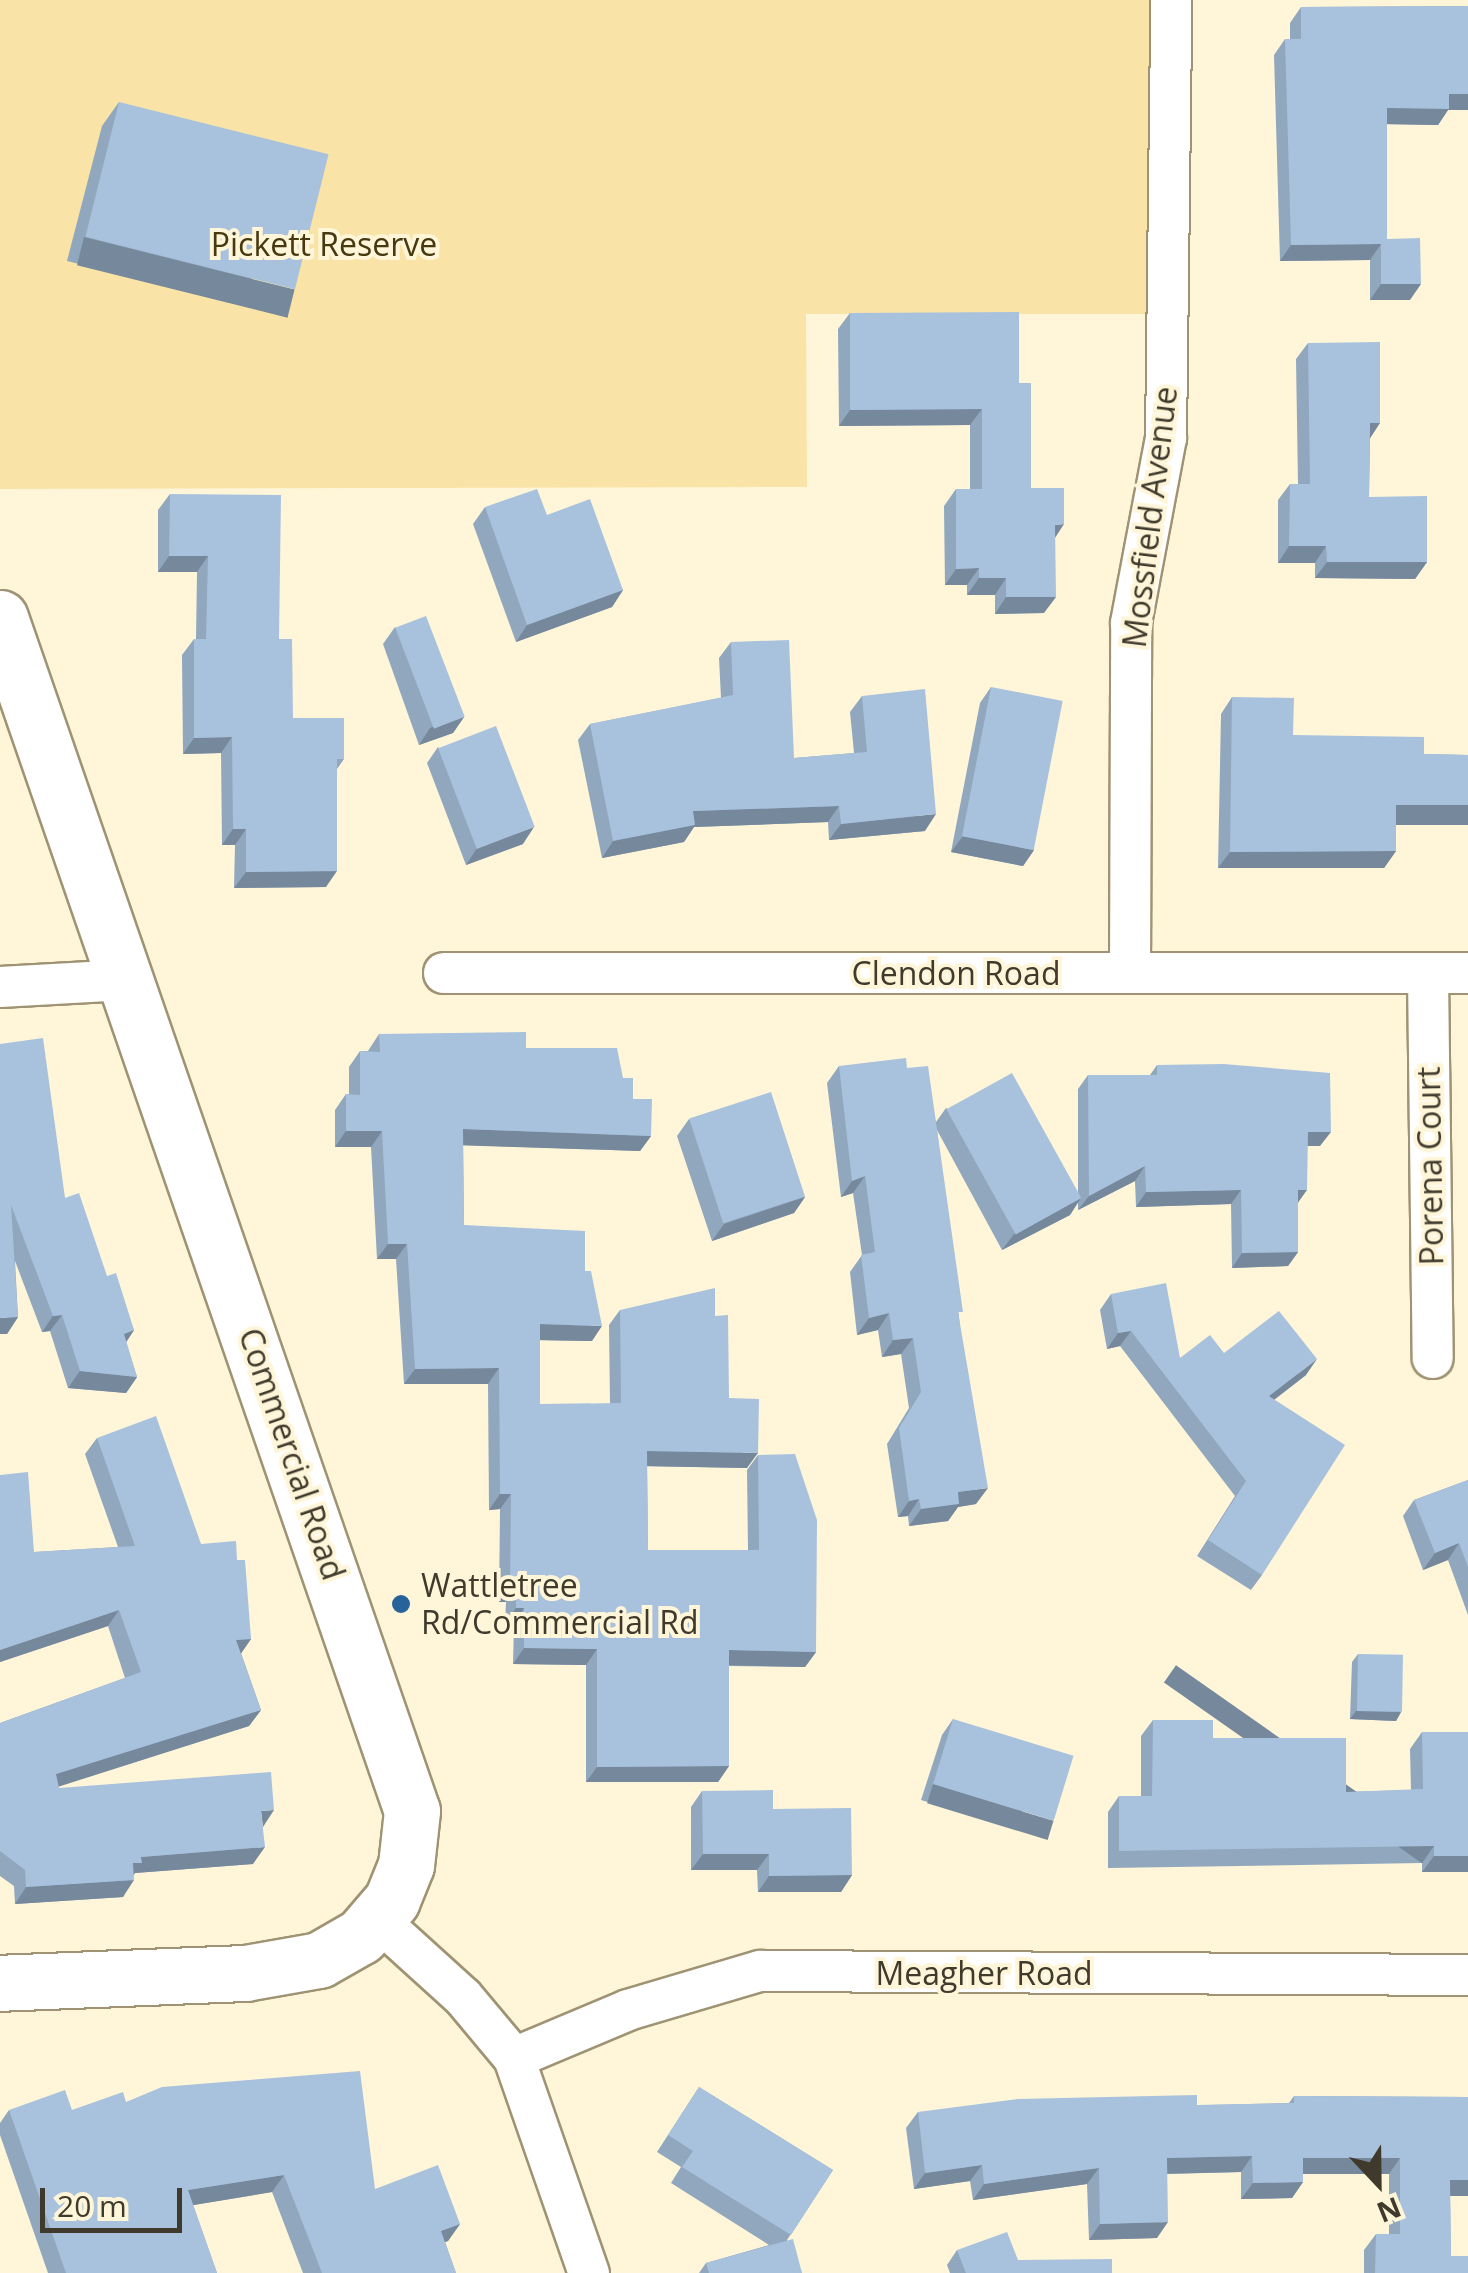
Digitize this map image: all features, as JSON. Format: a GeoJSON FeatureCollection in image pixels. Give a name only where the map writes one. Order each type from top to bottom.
{"type":"FeatureCollection","features":[{"type":"Feature","properties":{"kind":"main road","name":"Commercial Road"},"geometry":{"type":"LineString","coordinates":[[0,618],[408,1788],[412,1812],[406,1865],[378,1920],[342,1950],[298,1967],[0,1983]]}},
{"type":"Feature","properties":{"kind":"street","name":"Mossfield Avenue"},"geometry":{"type":"LineString","coordinates":[[1130,973],[1130,623],[1166,438],[1171,0]]}},
{"type":"Feature","properties":{"kind":"street","name":"Clendon Road"},"geometry":{"type":"LineString","coordinates":[[444,973],[1468,974]]}},
{"type":"Feature","properties":{"kind":"street","name":"Porena Court"},"geometry":{"type":"LineString","coordinates":[[1428,974],[1433,1358]]}},
{"type":"Feature","properties":{"kind":"street"},"geometry":{"type":"LineString","coordinates":[[0,987],[126,980]]}},
{"type":"Feature","properties":{"kind":"street"},"geometry":{"type":"LineString","coordinates":[[378,1920],[463,1997],[514,2058],[589,2273]]}},
{"type":"Feature","properties":{"kind":"street","name":"Meagher Road"},"geometry":{"type":"LineString","coordinates":[[514,2058],[628,2010],[760,1971],[1468,1976]]}},
{"type":"Feature","properties":{"kind":"green space","name":"Pickett Reserve"},"geometry":{"type":"Polygon","coordinates":[[[0,0],[1172,0],[1170,314],[806,314],[807,487],[0,489],[0,0]]]}},
{"type":"Feature","properties":{"kind":"building"},"geometry":{"type":"Polygon","coordinates":[[[1468,6],[1468,94],[1449,94],[1449,109],[1387,108],[1387,239],[1420,238],[1421,284],[1381,284],[1381,244],[1291,245],[1285,39],[1301,39],[1301,7],[1468,6]]]}},
{"type":"Feature","properties":{"kind":"building"},"geometry":{"type":"Polygon","coordinates":[[[119,102],[329,154],[295,289],[85,237],[119,102]]]}},
{"type":"Feature","properties":{"kind":"building"},"geometry":{"type":"Polygon","coordinates":[[[1019,312],[1019,383],[1031,383],[1031,488],[1064,488],[1064,524],[1055,525],[1056,597],[1006,597],[1006,578],[979,578],[979,568],[956,569],[956,489],[982,489],[982,409],[850,410],[850,313],[1019,312]]]}},
{"type":"Feature","properties":{"kind":"building"},"geometry":{"type":"Polygon","coordinates":[[[1380,342],[1380,423],[1370,423],[1369,497],[1427,496],[1427,562],[1327,562],[1326,546],[1289,546],[1290,484],[1310,484],[1308,343],[1380,342]]]}},
{"type":"Feature","properties":{"kind":"building"},"geometry":{"type":"Polygon","coordinates":[[[537,489],[547,515],[590,499],[623,590],[527,625],[485,507],[537,489]]]}},
{"type":"Feature","properties":{"kind":"building"},"geometry":{"type":"Polygon","coordinates":[[[170,494],[281,495],[279,639],[292,639],[293,718],[344,718],[344,759],[337,759],[337,871],[246,872],[246,829],[233,829],[232,737],[194,738],[194,639],[206,639],[208,556],[169,556],[170,494]]]}},
{"type":"Feature","properties":{"kind":"building"},"geometry":{"type":"Polygon","coordinates":[[[426,616],[465,717],[434,729],[395,628],[426,616]]]}},
{"type":"Feature","properties":{"kind":"building"},"geometry":{"type":"Polygon","coordinates":[[[789,640],[794,758],[867,752],[862,696],[925,689],[936,814],[841,824],[839,806],[693,811],[695,825],[613,841],[590,724],[733,695],[731,642],[789,640]]]}},
{"type":"Feature","properties":{"kind":"building"},"geometry":{"type":"Polygon","coordinates":[[[991,687],[1063,701],[1034,850],[962,836],[991,687]]]}},
{"type":"Feature","properties":{"kind":"building"},"geometry":{"type":"Polygon","coordinates":[[[1232,697],[1294,698],[1293,735],[1424,737],[1424,754],[1468,755],[1468,805],[1396,805],[1396,851],[1230,852],[1232,697]]]}},
{"type":"Feature","properties":{"kind":"building"},"geometry":{"type":"Polygon","coordinates":[[[496,726],[535,827],[477,849],[438,748],[496,726]]]}},
{"type":"Feature","properties":{"kind":"building"},"geometry":{"type":"Polygon","coordinates":[[[526,1032],[526,1048],[617,1048],[623,1078],[633,1078],[633,1099],[652,1099],[651,1136],[463,1129],[464,1225],[585,1231],[585,1271],[591,1271],[602,1326],[540,1324],[540,1404],[621,1403],[620,1310],[715,1288],[715,1316],[728,1315],[729,1398],[759,1399],[758,1453],[647,1451],[648,1550],[759,1550],[758,1455],[795,1454],[817,1520],[816,1652],[729,1650],[729,1766],[597,1767],[597,1649],[524,1648],[524,1608],[516,1608],[516,1586],[510,1586],[511,1494],[500,1494],[499,1368],[415,1369],[407,1244],[388,1244],[382,1131],[346,1131],[346,1094],[360,1095],[360,1051],[380,1052],[379,1034],[526,1032]]]}},
{"type":"Feature","properties":{"kind":"building"},"geometry":{"type":"Polygon","coordinates":[[[43,1038],[65,1198],[79,1193],[107,1276],[116,1273],[134,1330],[124,1334],[137,1377],[80,1371],[62,1315],[53,1316],[11,1205],[18,1317],[0,1318],[0,1044],[43,1038]]]}},
{"type":"Feature","properties":{"kind":"building"},"geometry":{"type":"Polygon","coordinates":[[[906,1058],[907,1068],[928,1066],[963,1312],[958,1312],[988,1488],[958,1492],[959,1504],[921,1509],[919,1499],[909,1501],[899,1428],[921,1392],[913,1338],[893,1340],[889,1313],[869,1318],[861,1255],[875,1252],[865,1176],[852,1181],[839,1066],[906,1058]]]}},
{"type":"Feature","properties":{"kind":"building"},"geometry":{"type":"Polygon","coordinates":[[[1223,1064],[1330,1073],[1331,1132],[1308,1132],[1307,1190],[1298,1190],[1298,1252],[1242,1253],[1241,1190],[1146,1192],[1145,1166],[1089,1196],[1088,1075],[1157,1075],[1157,1065],[1223,1064]]]}},
{"type":"Feature","properties":{"kind":"building"},"geometry":{"type":"Polygon","coordinates":[[[1012,1073],[1081,1198],[1016,1234],[946,1109],[1012,1073]]]}},
{"type":"Feature","properties":{"kind":"building"},"geometry":{"type":"Polygon","coordinates":[[[771,1092],[805,1197],[723,1223],[689,1119],[771,1092]]]}},
{"type":"Feature","properties":{"kind":"building"},"geometry":{"type":"Polygon","coordinates":[[[1166,1283],[1180,1358],[1210,1335],[1224,1353],[1279,1311],[1317,1359],[1269,1396],[1345,1445],[1262,1575],[1208,1540],[1246,1481],[1131,1331],[1118,1333],[1111,1294],[1166,1283]]]}},
{"type":"Feature","properties":{"kind":"building"},"geometry":{"type":"Polygon","coordinates":[[[156,1416],[201,1544],[236,1541],[237,1560],[245,1560],[251,1639],[236,1640],[261,1710],[56,1774],[59,1788],[271,1772],[274,1810],[261,1811],[265,1847],[141,1857],[142,1863],[133,1863],[134,1880],[26,1887],[25,1870],[0,1851],[0,1723],[141,1672],[119,1610],[0,1650],[0,1475],[28,1472],[34,1552],[135,1546],[97,1438],[156,1416]]]}},
{"type":"Feature","properties":{"kind":"building"},"geometry":{"type":"Polygon","coordinates":[[[1468,1480],[1468,1567],[1459,1543],[1435,1553],[1414,1500],[1468,1480]]]}},
{"type":"Feature","properties":{"kind":"building"},"geometry":{"type":"Polygon","coordinates":[[[1358,1654],[1403,1655],[1402,1712],[1357,1711],[1358,1654]]]}},
{"type":"Feature","properties":{"kind":"building"},"geometry":{"type":"Polygon","coordinates":[[[953,1719],[1073,1756],[1054,1821],[933,1784],[953,1719]]]}},
{"type":"Feature","properties":{"kind":"building"},"geometry":{"type":"Polygon","coordinates":[[[1153,1720],[1213,1720],[1213,1738],[1346,1738],[1346,1792],[1423,1789],[1422,1732],[1468,1732],[1468,1856],[1434,1856],[1434,1846],[1119,1851],[1119,1796],[1152,1796],[1153,1720]]]}},
{"type":"Feature","properties":{"kind":"building"},"geometry":{"type":"Polygon","coordinates":[[[773,1790],[773,1809],[851,1808],[852,1875],[769,1876],[769,1854],[703,1854],[702,1791],[773,1790]]]}},
{"type":"Feature","properties":{"kind":"building"},"geometry":{"type":"Polygon","coordinates":[[[360,2071],[375,2189],[438,2165],[460,2224],[441,2231],[456,2273],[322,2273],[284,2175],[188,2190],[217,2273],[66,2273],[9,2110],[65,2090],[72,2110],[123,2092],[126,2102],[162,2087],[360,2071]]]}},
{"type":"Feature","properties":{"kind":"building"},"geometry":{"type":"Polygon","coordinates":[[[699,2087],[833,2170],[791,2235],[682,2167],[693,2151],[668,2135],[699,2087]]]}},
{"type":"Feature","properties":{"kind":"building"},"geometry":{"type":"Polygon","coordinates":[[[1197,2095],[1197,2105],[1294,2103],[1294,2096],[1468,2097],[1468,2180],[1450,2180],[1451,2256],[1468,2256],[1468,2273],[1375,2273],[1376,2234],[1400,2234],[1400,2158],[1303,2158],[1303,2182],[1253,2183],[1252,2156],[1167,2158],[1168,2222],[1100,2224],[1099,2168],[984,2184],[982,2165],[925,2173],[918,2112],[1018,2099],[1197,2095]]]}},
{"type":"Feature","properties":{"kind":"building"},"geometry":{"type":"Polygon","coordinates":[[[1007,2232],[1018,2260],[1112,2259],[1112,2273],[966,2273],[957,2250],[1007,2232]]]}},
{"type":"Feature","properties":{"kind":"building"},"geometry":{"type":"Polygon","coordinates":[[[793,2239],[802,2273],[709,2273],[706,2263],[793,2239]]]}},
{"type":"Feature","properties":{"kind":"place","name":"Wattletree Rd/Commercial Rd"},"geometry":{"type":"Point","coordinates":[401,1604]}}]}
